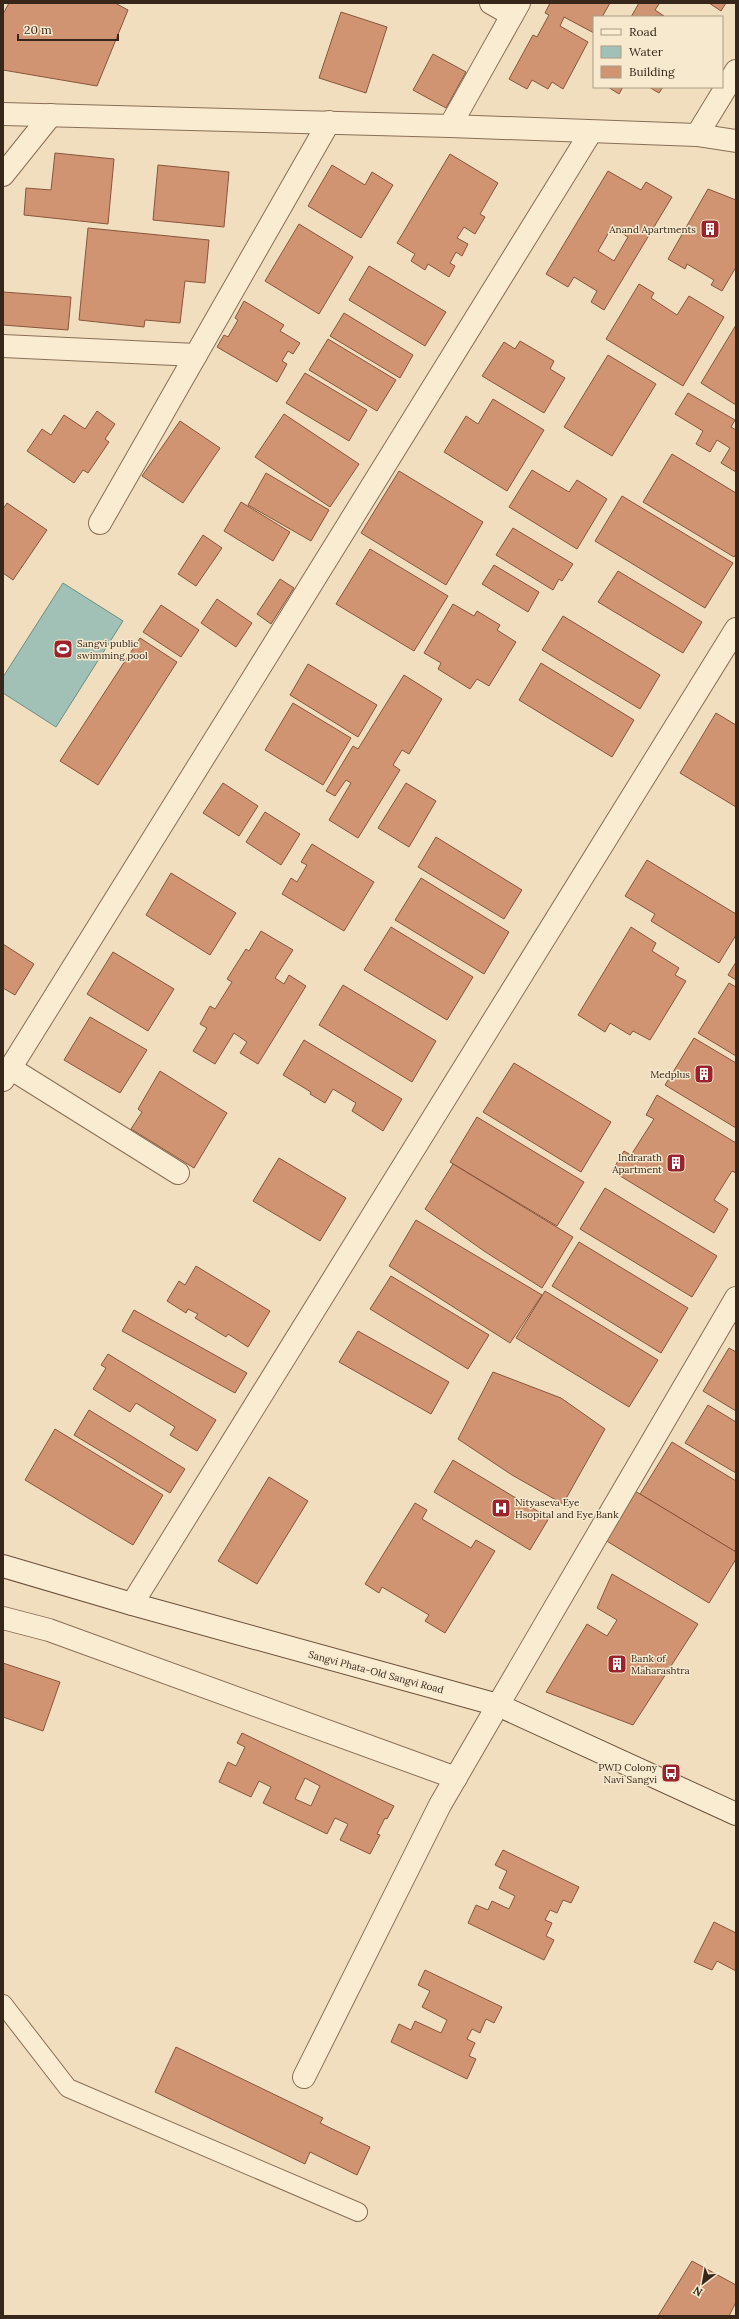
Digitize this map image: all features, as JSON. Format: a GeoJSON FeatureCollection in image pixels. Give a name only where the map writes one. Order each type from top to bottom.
{"type":"FeatureCollection","features":[{"type":"Feature","properties":{"kind":"street"},"geometry":{"type":"LineString","coordinates":[[450,126],[516,9],[491,3]]}},
{"type":"Feature","properties":{"kind":"street"},"geometry":{"type":"LineString","coordinates":[[697,135],[736,70]]}},
{"type":"Feature","properties":{"kind":"street"},"geometry":{"type":"LineString","coordinates":[[3,114],[329,122],[697,135],[736,141]]}},
{"type":"Feature","properties":{"kind":"street"},"geometry":{"type":"LineString","coordinates":[[3,175],[51,115]]}},
{"type":"Feature","properties":{"kind":"street"},"geometry":{"type":"LineString","coordinates":[[100,523],[329,122]]}},
{"type":"Feature","properties":{"kind":"street"},"geometry":{"type":"LineString","coordinates":[[178,1173],[7,1074],[203,762],[381,469],[591,132]]}},
{"type":"Feature","properties":{"kind":"street"},"geometry":{"type":"LineString","coordinates":[[3,346],[196,355]]}},
{"type":"Feature","properties":{"kind":"street"},"geometry":{"type":"LineString","coordinates":[[132,1604],[736,628]]}},
{"type":"Feature","properties":{"kind":"street"},"geometry":{"type":"LineString","coordinates":[[304,2077],[440,1805],[736,1298]]}},
{"type":"Feature","properties":{"kind":"street","name":"Sangvi Phata-Old Sangvi Road"},"geometry":{"type":"LineString","coordinates":[[3,1566],[132,1604],[498,1705],[736,1814]]}},
{"type":"Feature","properties":{"kind":"street"},"geometry":{"type":"LineString","coordinates":[[3,1618],[49,1630],[456,1778]]}},
{"type":"Feature","properties":{"kind":"lane"},"geometry":{"type":"LineString","coordinates":[[3,2004],[68,2088],[358,2212]]}},
{"type":"Feature","properties":{"kind":"water","name":"Sangvi public swimming pool"},"geometry":{"type":"Polygon","coordinates":[[[63,583],[123,621],[56,727],[3,693],[3,677],[63,583]]]}},
{"type":"Feature","properties":{"kind":"building"},"geometry":{"type":"Polygon","coordinates":[[[9,3],[115,3],[128,10],[97,86],[3,70],[3,14],[9,3]]]}},
{"type":"Feature","properties":{"kind":"building"},"geometry":{"type":"Polygon","coordinates":[[[550,3],[610,3],[603,16],[593,16],[593,32],[564,17],[560,26],[588,42],[563,89],[552,82],[548,89],[532,80],[527,89],[509,79],[533,35],[537,37],[549,15],[545,13],[550,3]]]}},
{"type":"Feature","properties":{"kind":"building"},"geometry":{"type":"Polygon","coordinates":[[[639,3],[657,3],[659,4],[655,10],[664,16],[632,16],[639,3]]]}},
{"type":"Feature","properties":{"kind":"building"},"geometry":{"type":"Polygon","coordinates":[[[709,3],[726,3],[721,11],[709,3]]]}},
{"type":"Feature","properties":{"kind":"building"},"geometry":{"type":"Polygon","coordinates":[[[341,12],[387,27],[366,93],[319,78],[341,12]]]}},
{"type":"Feature","properties":{"kind":"building"},"geometry":{"type":"Polygon","coordinates":[[[433,54],[466,72],[446,108],[413,90],[433,54]]]}},
{"type":"Feature","properties":{"kind":"building"},"geometry":{"type":"Polygon","coordinates":[[[610,88],[622,88],[619,94],[610,88]]]}},
{"type":"Feature","properties":{"kind":"building"},"geometry":{"type":"Polygon","coordinates":[[[651,88],[662,88],[659,93],[651,88]]]}},
{"type":"Feature","properties":{"kind":"building"},"geometry":{"type":"Polygon","coordinates":[[[55,153],[114,159],[108,224],[24,215],[26,188],[51,190],[55,153]]]}},
{"type":"Feature","properties":{"kind":"building"},"geometry":{"type":"Polygon","coordinates":[[[450,154],[498,183],[480,214],[485,217],[475,234],[464,227],[457,238],[468,244],[462,256],[456,252],[450,263],[455,266],[449,277],[428,264],[425,270],[411,261],[415,254],[397,243],[450,154]]]}},
{"type":"Feature","properties":{"kind":"building"},"geometry":{"type":"Polygon","coordinates":[[[158,165],[229,172],[224,227],[153,220],[158,165]]]}},
{"type":"Feature","properties":{"kind":"building"},"geometry":{"type":"Polygon","coordinates":[[[332,165],[365,185],[372,172],[393,185],[361,238],[308,206],[332,165]]]}},
{"type":"Feature","properties":{"kind":"building"},"geometry":{"type":"Polygon","coordinates":[[[608,171],[641,190],[646,182],[672,197],[604,310],[591,302],[597,291],[574,277],[568,287],[546,274],[608,171]],[[612,227],[598,251],[614,261],[628,237],[612,227]]]}},
{"type":"Feature","properties":{"kind":"building","name":"Anand Apartments"},"geometry":{"type":"Polygon","coordinates":[[[708,189],[736,200],[736,267],[722,291],[711,285],[714,280],[687,264],[685,269],[668,259],[708,189]]]}},
{"type":"Feature","properties":{"kind":"building"},"geometry":{"type":"Polygon","coordinates":[[[299,224],[353,257],[319,314],[265,281],[299,224]]]}},
{"type":"Feature","properties":{"kind":"building"},"geometry":{"type":"Polygon","coordinates":[[[88,228],[209,240],[205,283],[185,281],[180,323],[145,320],[144,327],[79,320],[88,228]]]}},
{"type":"Feature","properties":{"kind":"building"},"geometry":{"type":"Polygon","coordinates":[[[369,266],[446,312],[425,346],[349,300],[369,266]]]}},
{"type":"Feature","properties":{"kind":"building"},"geometry":{"type":"Polygon","coordinates":[[[639,284],[654,293],[651,298],[677,315],[689,296],[724,317],[683,386],[606,339],[639,284]]]}},
{"type":"Feature","properties":{"kind":"building"},"geometry":{"type":"Polygon","coordinates":[[[3,292],[71,297],[68,330],[3,325],[3,292]]]}},
{"type":"Feature","properties":{"kind":"building"},"geometry":{"type":"Polygon","coordinates":[[[244,301],[284,325],[280,331],[300,343],[293,354],[288,351],[282,361],[287,364],[277,382],[217,347],[224,335],[228,337],[238,320],[235,318],[244,301]]]}},
{"type":"Feature","properties":{"kind":"building"},"geometry":{"type":"Polygon","coordinates":[[[344,313],[413,355],[400,378],[330,336],[344,313]]]}},
{"type":"Feature","properties":{"kind":"building"},"geometry":{"type":"Polygon","coordinates":[[[736,325],[736,405],[701,383],[736,325]]]}},
{"type":"Feature","properties":{"kind":"building"},"geometry":{"type":"Polygon","coordinates":[[[328,339],[396,380],[377,411],[309,370],[328,339]]]}},
{"type":"Feature","properties":{"kind":"building"},"geometry":{"type":"Polygon","coordinates":[[[520,341],[554,361],[550,369],[565,378],[544,413],[482,376],[504,342],[515,349],[520,341]]]}},
{"type":"Feature","properties":{"kind":"building"},"geometry":{"type":"Polygon","coordinates":[[[608,355],[656,384],[612,456],[564,427],[608,355]]]}},
{"type":"Feature","properties":{"kind":"building"},"geometry":{"type":"Polygon","coordinates":[[[305,373],[367,410],[349,441],[286,403],[305,373]]]}},
{"type":"Feature","properties":{"kind":"building"},"geometry":{"type":"Polygon","coordinates":[[[688,393],[735,420],[731,427],[736,430],[736,472],[721,463],[730,448],[717,440],[710,452],[696,444],[703,431],[675,414],[688,393]]]}},
{"type":"Feature","properties":{"kind":"building"},"geometry":{"type":"Polygon","coordinates":[[[493,399],[544,430],[507,491],[444,452],[466,416],[478,424],[493,399]]]}},
{"type":"Feature","properties":{"kind":"building"},"geometry":{"type":"Polygon","coordinates":[[[97,411],[115,424],[105,439],[109,442],[88,473],[83,470],[74,483],[27,451],[42,429],[51,435],[64,415],[85,429],[97,411]]]}},
{"type":"Feature","properties":{"kind":"building"},"geometry":{"type":"Polygon","coordinates":[[[284,414],[359,464],[330,507],[255,457],[284,414]]]}},
{"type":"Feature","properties":{"kind":"building"},"geometry":{"type":"Polygon","coordinates":[[[180,421],[220,448],[183,503],[142,476],[180,421]]]}},
{"type":"Feature","properties":{"kind":"building"},"geometry":{"type":"Polygon","coordinates":[[[672,454],[736,493],[736,554],[734,557],[643,502],[672,454]]]}},
{"type":"Feature","properties":{"kind":"building"},"geometry":{"type":"Polygon","coordinates":[[[532,470],[569,492],[577,480],[607,499],[577,549],[509,507],[532,470]]]}},
{"type":"Feature","properties":{"kind":"building"},"geometry":{"type":"Polygon","coordinates":[[[399,471],[483,522],[446,585],[361,533],[399,471]]]}},
{"type":"Feature","properties":{"kind":"building"},"geometry":{"type":"Polygon","coordinates":[[[266,473],[329,510],[311,541],[248,505],[266,473]]]}},
{"type":"Feature","properties":{"kind":"building"},"geometry":{"type":"Polygon","coordinates":[[[622,496],[733,563],[705,608],[595,541],[622,496]]]}},
{"type":"Feature","properties":{"kind":"building"},"geometry":{"type":"Polygon","coordinates":[[[241,502],[290,532],[273,561],[224,531],[241,502]]]}},
{"type":"Feature","properties":{"kind":"building"},"geometry":{"type":"Polygon","coordinates":[[[7,503],[47,530],[13,580],[3,573],[3,509],[7,503]]]}},
{"type":"Feature","properties":{"kind":"building"},"geometry":{"type":"Polygon","coordinates":[[[513,528],[573,564],[562,581],[559,579],[553,590],[496,555],[513,528]]]}},
{"type":"Feature","properties":{"kind":"building"},"geometry":{"type":"Polygon","coordinates":[[[203,535],[222,548],[196,586],[178,574],[203,535]]]}},
{"type":"Feature","properties":{"kind":"building"},"geometry":{"type":"Polygon","coordinates":[[[370,549],[448,596],[414,651],[336,604],[370,549]]]}},
{"type":"Feature","properties":{"kind":"building"},"geometry":{"type":"Polygon","coordinates":[[[494,565],[539,592],[528,612],[482,584],[494,565]]]}},
{"type":"Feature","properties":{"kind":"building"},"geometry":{"type":"Polygon","coordinates":[[[618,571],[702,622],[683,653],[598,602],[618,571]]]}},
{"type":"Feature","properties":{"kind":"building"},"geometry":{"type":"Polygon","coordinates":[[[280,579],[294,588],[271,624],[257,614],[280,579]]]}},
{"type":"Feature","properties":{"kind":"building"},"geometry":{"type":"Polygon","coordinates":[[[217,599],[252,623],[236,647],[201,623],[217,599]]]}},
{"type":"Feature","properties":{"kind":"building"},"geometry":{"type":"Polygon","coordinates":[[[453,604],[474,616],[477,611],[500,625],[497,630],[516,642],[489,686],[477,679],[470,689],[438,669],[441,663],[424,653],[453,604]]]}},
{"type":"Feature","properties":{"kind":"building"},"geometry":{"type":"Polygon","coordinates":[[[161,605],[199,630],[181,657],[143,632],[161,605]]]}},
{"type":"Feature","properties":{"kind":"building"},"geometry":{"type":"Polygon","coordinates":[[[563,616],[660,675],[640,709],[542,650],[563,616]]]}},
{"type":"Feature","properties":{"kind":"building"},"geometry":{"type":"Polygon","coordinates":[[[140,638],[177,662],[98,785],[60,761],[140,638]]]}},
{"type":"Feature","properties":{"kind":"building"},"geometry":{"type":"Polygon","coordinates":[[[541,663],[634,720],[612,757],[519,700],[541,663]]]}},
{"type":"Feature","properties":{"kind":"building"},"geometry":{"type":"Polygon","coordinates":[[[308,664],[377,705],[358,737],[290,695],[308,664]]]}},
{"type":"Feature","properties":{"kind":"building"},"geometry":{"type":"Polygon","coordinates":[[[404,675],[442,699],[409,754],[402,750],[393,765],[400,770],[358,838],[329,820],[351,783],[346,780],[335,796],[326,791],[353,746],[358,749],[404,675]]]}},
{"type":"Feature","properties":{"kind":"building"},"geometry":{"type":"Polygon","coordinates":[[[293,703],[351,738],[323,785],[265,750],[293,703]]]}},
{"type":"Feature","properties":{"kind":"building"},"geometry":{"type":"Polygon","coordinates":[[[716,713],[736,725],[736,807],[680,773],[716,713]]]}},
{"type":"Feature","properties":{"kind":"building"},"geometry":{"type":"Polygon","coordinates":[[[223,783],[258,806],[239,836],[203,813],[223,783]]]}},
{"type":"Feature","properties":{"kind":"building"},"geometry":{"type":"Polygon","coordinates":[[[406,783],[436,801],[409,847],[378,828],[406,783]]]}},
{"type":"Feature","properties":{"kind":"building"},"geometry":{"type":"Polygon","coordinates":[[[265,812],[300,834],[281,865],[246,842],[265,812]]]}},
{"type":"Feature","properties":{"kind":"building"},"geometry":{"type":"Polygon","coordinates":[[[436,837],[522,890],[504,919],[418,867],[436,837]]]}},
{"type":"Feature","properties":{"kind":"building"},"geometry":{"type":"Polygon","coordinates":[[[312,844],[374,882],[344,931],[282,894],[291,878],[297,882],[307,865],[301,862],[312,844]]]}},
{"type":"Feature","properties":{"kind":"building"},"geometry":{"type":"Polygon","coordinates":[[[647,860],[736,914],[736,935],[719,963],[651,921],[655,914],[625,896],[647,860]]]}},
{"type":"Feature","properties":{"kind":"building"},"geometry":{"type":"Polygon","coordinates":[[[171,873],[236,913],[210,955],[146,915],[171,873]]]}},
{"type":"Feature","properties":{"kind":"building"},"geometry":{"type":"Polygon","coordinates":[[[421,878],[509,932],[484,974],[395,920],[421,878]]]}},
{"type":"Feature","properties":{"kind":"building"},"geometry":{"type":"Polygon","coordinates":[[[391,927],[473,977],[447,1020],[364,970],[391,927]]]}},
{"type":"Feature","properties":{"kind":"building"},"geometry":{"type":"Polygon","coordinates":[[[631,927],[656,943],[652,951],[679,968],[675,975],[686,981],[650,1040],[633,1031],[630,1035],[610,1023],[605,1032],[578,1015],[631,927]]]}},
{"type":"Feature","properties":{"kind":"building"},"geometry":{"type":"Polygon","coordinates":[[[261,931],[293,950],[275,978],[284,984],[289,975],[306,986],[258,1064],[240,1053],[247,1042],[234,1033],[215,1064],[193,1051],[207,1028],[200,1024],[210,1006],[215,1009],[232,982],[227,979],[246,949],[249,951],[261,931]]]}},
{"type":"Feature","properties":{"kind":"building"},"geometry":{"type":"Polygon","coordinates":[[[3,944],[34,964],[15,995],[3,988],[3,944]]]}},
{"type":"Feature","properties":{"kind":"building"},"geometry":{"type":"Polygon","coordinates":[[[113,952],[174,989],[148,1031],[87,994],[113,952]]]}},
{"type":"Feature","properties":{"kind":"building"},"geometry":{"type":"Polygon","coordinates":[[[736,962],[736,980],[728,975],[736,962]]]}},
{"type":"Feature","properties":{"kind":"building"},"geometry":{"type":"Polygon","coordinates":[[[729,983],[736,987],[736,1056],[698,1033],[729,983]]]}},
{"type":"Feature","properties":{"kind":"building"},"geometry":{"type":"Polygon","coordinates":[[[343,985],[436,1041],[412,1082],[319,1025],[343,985]]]}},
{"type":"Feature","properties":{"kind":"building"},"geometry":{"type":"Polygon","coordinates":[[[90,1017],[147,1050],[120,1093],[64,1060],[90,1017]]]}},
{"type":"Feature","properties":{"kind":"building","name":"Medplus"},"geometry":{"type":"Polygon","coordinates":[[[694,1038],[736,1063],[736,1128],[665,1085],[694,1038]]]}},
{"type":"Feature","properties":{"kind":"building"},"geometry":{"type":"Polygon","coordinates":[[[304,1040],[402,1099],[383,1131],[352,1111],[356,1103],[333,1089],[325,1103],[310,1094],[311,1092],[283,1075],[304,1040]]]}},
{"type":"Feature","properties":{"kind":"building"},"geometry":{"type":"Polygon","coordinates":[[[514,1063],[611,1122],[581,1172],[483,1112],[514,1063]]]}},
{"type":"Feature","properties":{"kind":"building"},"geometry":{"type":"Polygon","coordinates":[[[160,1071],[227,1113],[194,1168],[131,1129],[142,1112],[138,1109],[160,1071]]]}},
{"type":"Feature","properties":{"kind":"building","name":"Indrarath Apartment"},"geometry":{"type":"Polygon","coordinates":[[[657,1095],[736,1143],[736,1173],[732,1171],[714,1200],[728,1209],[714,1233],[612,1171],[624,1151],[631,1155],[654,1119],[646,1115],[657,1095]]]}},
{"type":"Feature","properties":{"kind":"building"},"geometry":{"type":"Polygon","coordinates":[[[477,1117],[584,1182],[557,1226],[450,1162],[477,1117]]]}},
{"type":"Feature","properties":{"kind":"building"},"geometry":{"type":"Polygon","coordinates":[[[279,1158],[346,1198],[320,1241],[253,1201],[279,1158]]]}},
{"type":"Feature","properties":{"kind":"building"},"geometry":{"type":"Polygon","coordinates":[[[453,1164],[573,1237],[542,1288],[484,1251],[425,1209],[453,1164]]]}},
{"type":"Feature","properties":{"kind":"building"},"geometry":{"type":"Polygon","coordinates":[[[605,1188],[717,1256],[692,1297],[580,1229],[605,1188]]]}},
{"type":"Feature","properties":{"kind":"building"},"geometry":{"type":"Polygon","coordinates":[[[416,1220],[542,1295],[510,1343],[389,1266],[416,1220]]]}},
{"type":"Feature","properties":{"kind":"building"},"geometry":{"type":"Polygon","coordinates":[[[579,1242],[688,1308],[661,1353],[552,1286],[579,1242]]]}},
{"type":"Feature","properties":{"kind":"building"},"geometry":{"type":"Polygon","coordinates":[[[196,1266],[270,1311],[248,1347],[228,1334],[226,1337],[195,1318],[198,1314],[188,1309],[186,1313],[167,1301],[179,1281],[185,1285],[196,1266]]]}},
{"type":"Feature","properties":{"kind":"building"},"geometry":{"type":"Polygon","coordinates":[[[391,1276],[489,1335],[468,1369],[370,1309],[391,1276]]]}},
{"type":"Feature","properties":{"kind":"building"},"geometry":{"type":"Polygon","coordinates":[[[545,1291],[658,1360],[629,1407],[516,1338],[545,1291]]]}},
{"type":"Feature","properties":{"kind":"building"},"geometry":{"type":"Polygon","coordinates":[[[134,1310],[247,1373],[235,1393],[122,1331],[134,1310]]]}},
{"type":"Feature","properties":{"kind":"building"},"geometry":{"type":"Polygon","coordinates":[[[358,1331],[449,1382],[431,1414],[339,1362],[358,1331]]]}},
{"type":"Feature","properties":{"kind":"building"},"geometry":{"type":"Polygon","coordinates":[[[729,1348],[736,1352],[736,1411],[703,1391],[729,1348]]]}},
{"type":"Feature","properties":{"kind":"building"},"geometry":{"type":"Polygon","coordinates":[[[108,1354],[216,1420],[197,1451],[170,1435],[175,1427],[136,1403],[130,1412],[93,1389],[106,1368],[101,1365],[108,1354]]]}},
{"type":"Feature","properties":{"kind":"building"},"geometry":{"type":"Polygon","coordinates":[[[493,1372],[561,1398],[605,1429],[563,1504],[512,1475],[458,1439],[493,1372]]]}},
{"type":"Feature","properties":{"kind":"building"},"geometry":{"type":"Polygon","coordinates":[[[708,1405],[736,1422],[736,1473],[685,1443],[708,1405]]]}},
{"type":"Feature","properties":{"kind":"building"},"geometry":{"type":"Polygon","coordinates":[[[89,1410],[185,1469],[170,1493],[74,1435],[89,1410]]]}},
{"type":"Feature","properties":{"kind":"building"},"geometry":{"type":"Polygon","coordinates":[[[55,1429],[163,1495],[133,1545],[25,1480],[55,1429]]]}},
{"type":"Feature","properties":{"kind":"building"},"geometry":{"type":"Polygon","coordinates":[[[672,1442],[736,1481],[736,1552],[640,1494],[672,1442]]]}},
{"type":"Feature","properties":{"kind":"building"},"geometry":{"type":"Polygon","coordinates":[[[453,1460],[549,1518],[530,1550],[434,1492],[453,1460]]]}},
{"type":"Feature","properties":{"kind":"building"},"geometry":{"type":"Polygon","coordinates":[[[269,1477],[308,1501],[257,1584],[218,1561],[269,1477]]]}},
{"type":"Feature","properties":{"kind":"building"},"geometry":{"type":"Polygon","coordinates":[[[635,1491],[736,1552],[736,1559],[709,1603],[605,1540],[635,1491]]]}},
{"type":"Feature","properties":{"kind":"building"},"geometry":{"type":"Polygon","coordinates":[[[415,1503],[427,1510],[422,1519],[471,1548],[476,1540],[495,1551],[445,1633],[425,1621],[429,1615],[382,1587],[379,1593],[365,1584],[415,1503]]]}},
{"type":"Feature","properties":{"kind":"building","name":"Bank of Maharashtra"},"geometry":{"type":"Polygon","coordinates":[[[612,1574],[698,1624],[633,1725],[546,1692],[587,1624],[607,1636],[617,1620],[597,1608],[612,1574]]]}},
{"type":"Feature","properties":{"kind":"building"},"geometry":{"type":"Polygon","coordinates":[[[3,1663],[60,1682],[43,1731],[3,1717],[3,1663]]]}},
{"type":"Feature","properties":{"kind":"building"},"geometry":{"type":"Polygon","coordinates":[[[242,1733],[394,1806],[387,1819],[385,1818],[377,1834],[380,1835],[370,1854],[340,1840],[348,1824],[335,1818],[327,1834],[263,1803],[271,1787],[259,1781],[251,1797],[219,1782],[228,1762],[236,1766],[245,1747],[237,1743],[242,1733]],[[305,1778],[295,1799],[311,1806],[320,1786],[305,1778]]]}},
{"type":"Feature","properties":{"kind":"building"},"geometry":{"type":"Polygon","coordinates":[[[503,1850],[579,1887],[571,1903],[563,1900],[557,1913],[550,1910],[545,1920],[552,1923],[546,1936],[554,1940],[544,1960],[468,1923],[476,1905],[488,1910],[492,1901],[509,1909],[515,1896],[499,1888],[507,1871],[495,1865],[503,1850]]]}},
{"type":"Feature","properties":{"kind":"building"},"geometry":{"type":"Polygon","coordinates":[[[714,1922],[736,1933],[736,1971],[717,1961],[712,1970],[694,1962],[714,1922]]]}},
{"type":"Feature","properties":{"kind":"building"},"geometry":{"type":"Polygon","coordinates":[[[425,1970],[502,2007],[494,2023],[486,2019],[480,2033],[472,2029],[467,2039],[475,2043],[469,2056],[476,2059],[467,2079],[391,2042],[399,2024],[411,2030],[415,2021],[441,2033],[447,2020],[422,2007],[430,1991],[418,1985],[425,1970]]]}},
{"type":"Feature","properties":{"kind":"building"},"geometry":{"type":"Polygon","coordinates":[[[176,2047],[323,2118],[320,2123],[370,2147],[357,2175],[310,2152],[305,2164],[155,2092],[176,2047]]]}},
{"type":"Feature","properties":{"kind":"building"},"geometry":{"type":"Polygon","coordinates":[[[692,2261],[736,2285],[736,2302],[729,2316],[658,2316],[692,2261]]]}},
{"type":"Feature","properties":{"kind":"place","name":"Anand Apartments"},"geometry":{"type":"Point","coordinates":[710,229]}},
{"type":"Feature","properties":{"kind":"place","name":"Sangvi public swimming pool"},"geometry":{"type":"Point","coordinates":[63,649]}},
{"type":"Feature","properties":{"kind":"place","name":"Medplus"},"geometry":{"type":"Point","coordinates":[704,1074]}},
{"type":"Feature","properties":{"kind":"place","name":"Indrarath Apartment"},"geometry":{"type":"Point","coordinates":[676,1163]}},
{"type":"Feature","properties":{"kind":"place","name":"Nityaseva Eye Hsopital and Eye Bank"},"geometry":{"type":"Point","coordinates":[501,1508]}},
{"type":"Feature","properties":{"kind":"place","name":"Bank of Maharashtra"},"geometry":{"type":"Point","coordinates":[617,1664]}},
{"type":"Feature","properties":{"kind":"place","name":"PWD Colony Navi Sangvi"},"geometry":{"type":"Point","coordinates":[671,1773]}}]}
